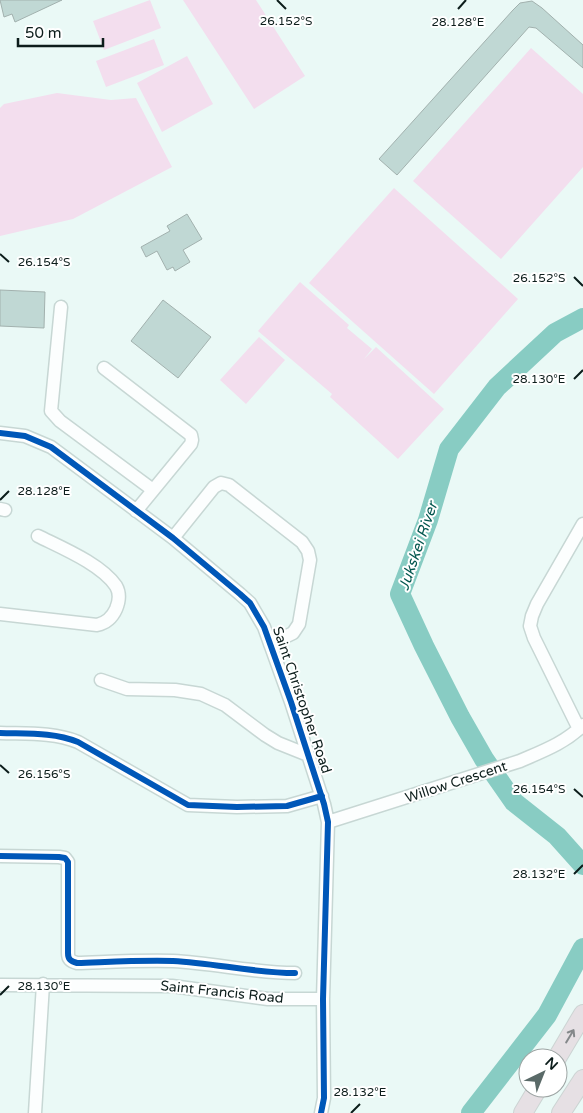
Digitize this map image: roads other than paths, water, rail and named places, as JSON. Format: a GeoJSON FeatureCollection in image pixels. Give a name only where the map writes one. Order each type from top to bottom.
{"type":"FeatureCollection","features":[{"type":"Feature","properties":{"kind":"highway"},"geometry":{"type":"LineString","coordinates":[[562,1048],[583,1014]]}},
{"type":"Feature","properties":{"kind":"highway"},"geometry":{"type":"LineString","coordinates":[[561,1113],[583,1079]]}},
{"type":"Feature","properties":{"kind":"highway"},"geometry":{"type":"LineString","coordinates":[[523,1113],[532,1098]]}},
{"type":"Feature","properties":{"kind":"street"},"geometry":{"type":"LineString","coordinates":[[61,307],[52,412],[60,421],[153,490]]}},
{"type":"Feature","properties":{"kind":"street"},"geometry":{"type":"LineString","coordinates":[[104,368],[192,435],[191,444],[136,511]]}},
{"type":"Feature","properties":{"kind":"street","name":"Saint Christopher Road"},"geometry":{"type":"LineString","coordinates":[[0,433],[25,436],[51,447],[173,538],[250,603],[264,627],[322,796],[328,822],[323,999],[324,1098],[321,1113]]}},
{"type":"Feature","properties":{"kind":"street"},"geometry":{"type":"LineString","coordinates":[[173,538],[214,487],[221,484],[229,485],[302,542],[308,551],[310,560],[298,624],[292,633],[270,644]]}},
{"type":"Feature","properties":{"kind":"street","name":"Willow Crescent"},"geometry":{"type":"LineString","coordinates":[[328,822],[520,761],[550,748],[581,727],[546,666],[530,626],[537,604],[583,524]]}},
{"type":"Feature","properties":{"kind":"street"},"geometry":{"type":"LineString","coordinates":[[0,614],[96,625],[108,620],[115,611],[119,595],[116,587],[107,576],[89,563],[38,536]]}},
{"type":"Feature","properties":{"kind":"street"},"geometry":{"type":"LineString","coordinates":[[101,680],[127,689],[174,690],[201,694],[225,705],[278,743],[308,755]]}},
{"type":"Feature","properties":{"kind":"street"},"geometry":{"type":"LineString","coordinates":[[0,734],[43,734],[71,739],[188,805],[237,807],[287,806],[322,796]]}},
{"type":"Feature","properties":{"kind":"street"},"geometry":{"type":"LineString","coordinates":[[0,856],[59,857],[65,858],[68,862],[68,957],[71,961],[77,963],[172,961],[212,964],[270,973],[295,973]]}},
{"type":"Feature","properties":{"kind":"street"},"geometry":{"type":"LineString","coordinates":[[35,1113],[43,984]]}},
{"type":"Feature","properties":{"kind":"street","name":"Saint Francis Road"},"geometry":{"type":"LineString","coordinates":[[0,985],[172,986],[268,1000],[323,999]]}},
{"type":"Feature","properties":{"kind":"waterway","name":"Jukskei River"},"geometry":{"type":"LineString","coordinates":[[583,318],[555,333],[497,387],[449,449],[428,520],[400,594],[460,717],[484,759],[514,802],[557,836],[583,865]]}},
{"type":"Feature","properties":{"kind":"waterway","name":"Jukskei River"},"geometry":{"type":"LineString","coordinates":[[471,1113],[547,1015],[583,948]]}}]}
